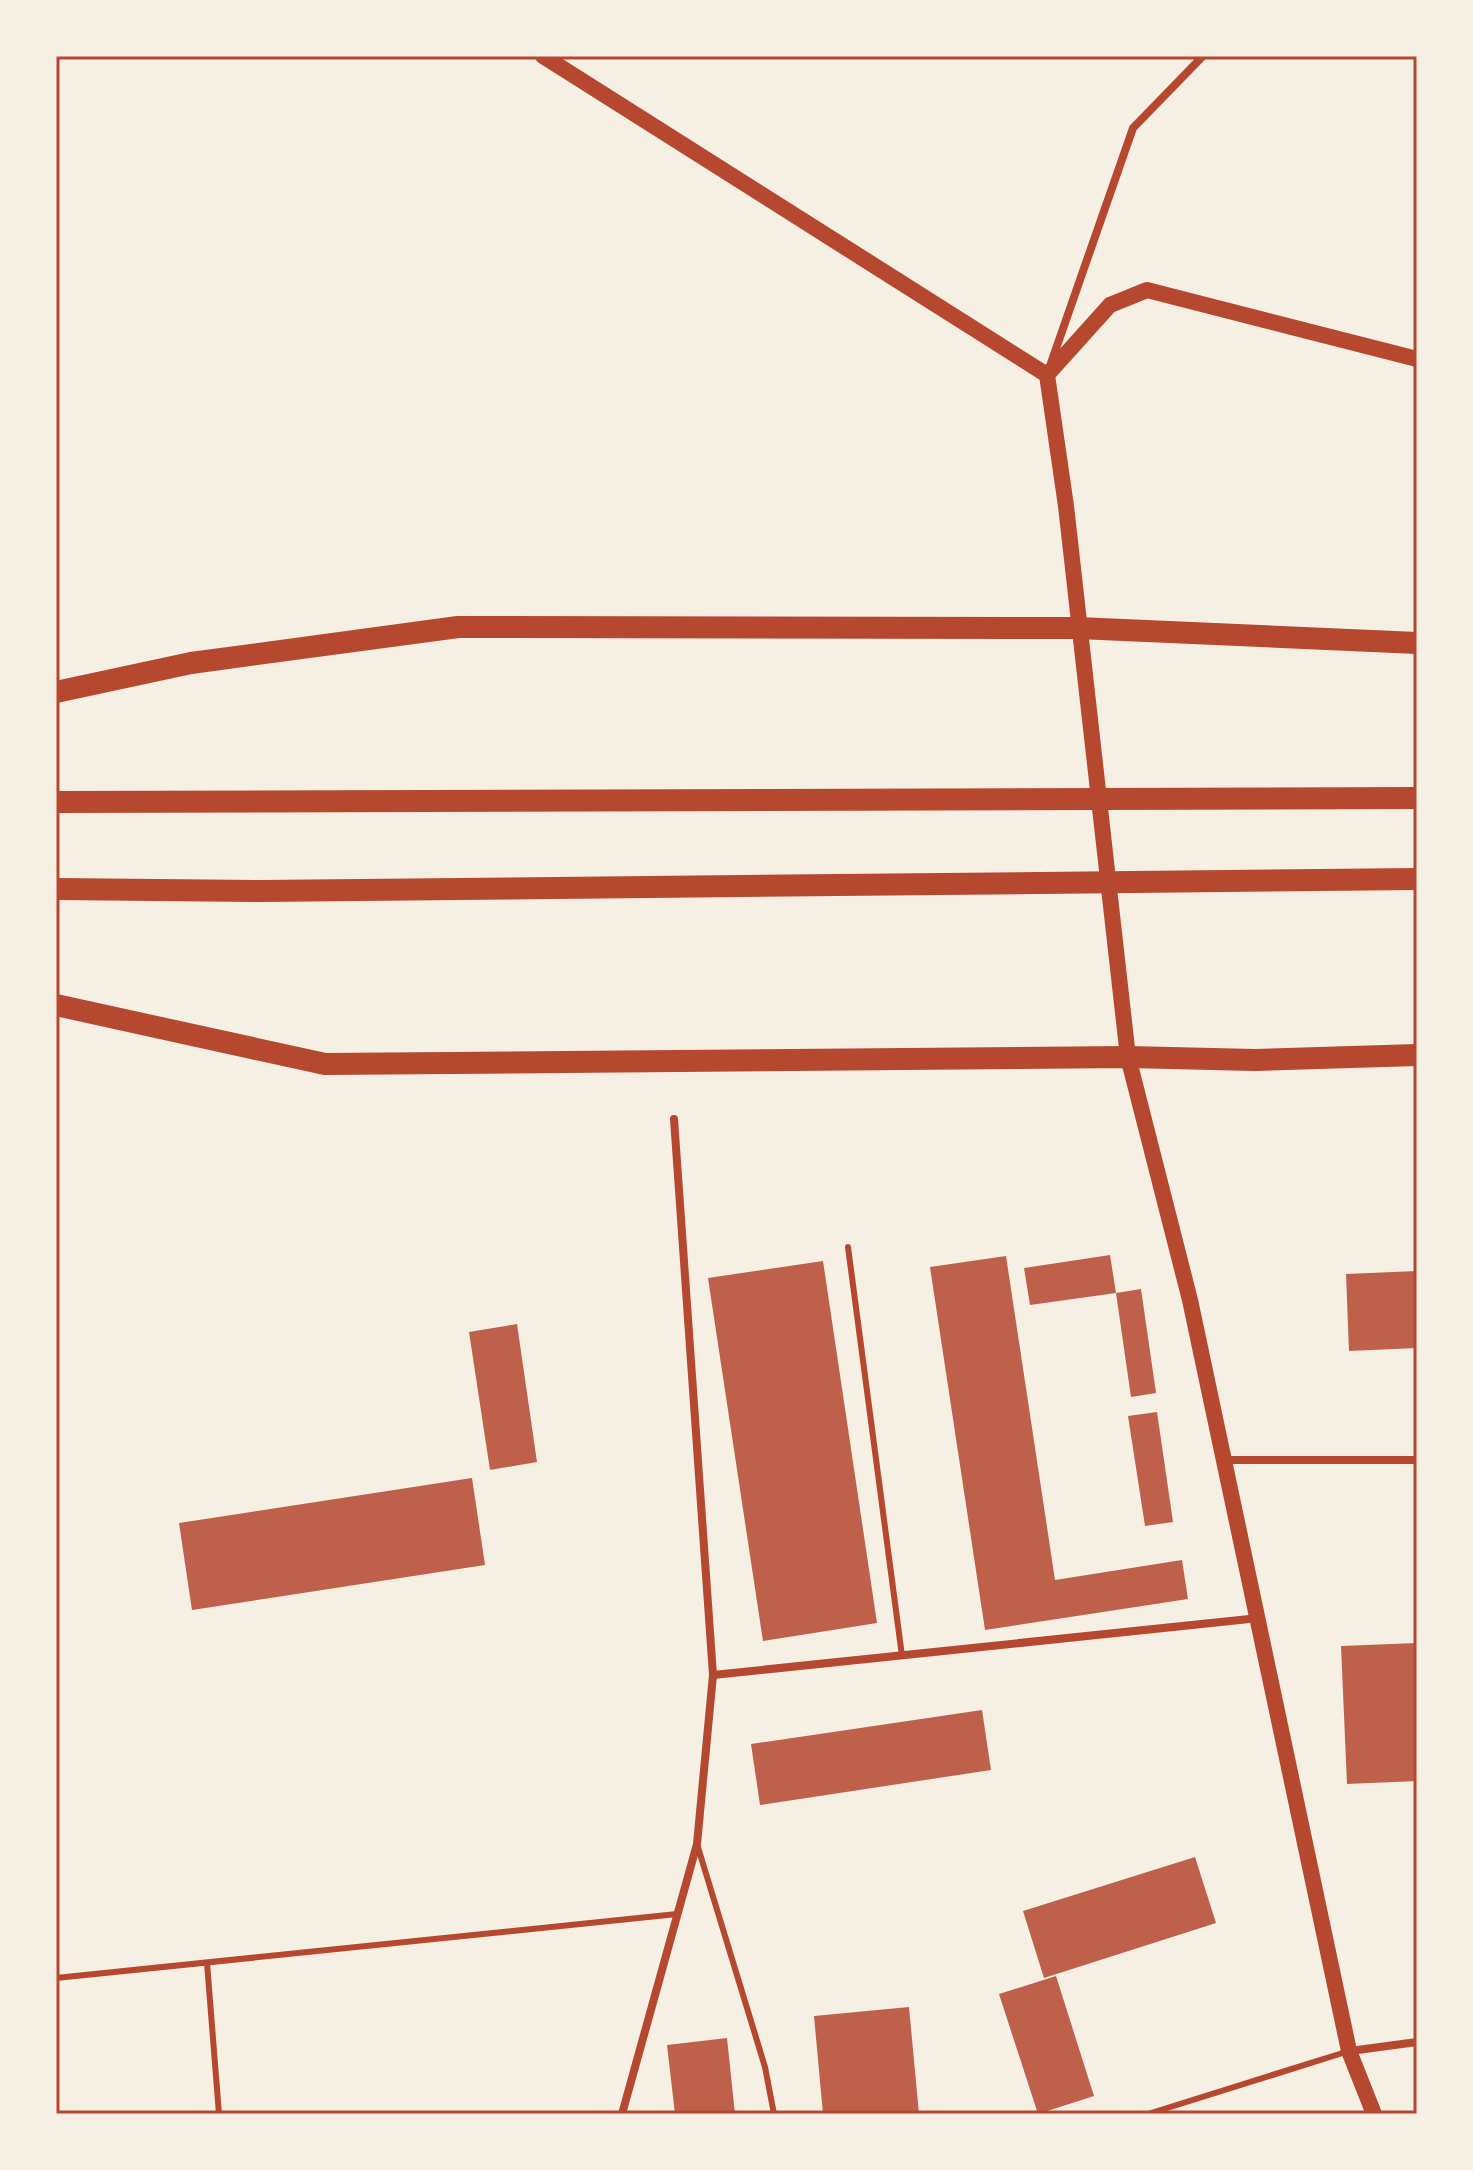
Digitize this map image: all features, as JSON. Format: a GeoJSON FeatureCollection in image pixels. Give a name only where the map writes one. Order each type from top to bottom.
{"type":"FeatureCollection","features":[{"type":"Feature","properties":{"kind":"highway"},"geometry":{"type":"LineString","coordinates":[[56,692],[191,663],[458,627],[1078,628],[1417,643]]}},
{"type":"Feature","properties":{"kind":"highway"},"geometry":{"type":"LineString","coordinates":[[56,802],[1417,798]]}},
{"type":"Feature","properties":{"kind":"highway"},"geometry":{"type":"LineString","coordinates":[[56,889],[276,891],[1417,879]]}},
{"type":"Feature","properties":{"kind":"highway"},"geometry":{"type":"LineString","coordinates":[[56,1005],[325,1064],[1128,1057],[1255,1060],[1417,1055]]}},
{"type":"Feature","properties":{"kind":"main road"},"geometry":{"type":"LineString","coordinates":[[543,56],[1047,375]]}},
{"type":"Feature","properties":{"kind":"main road"},"geometry":{"type":"LineString","coordinates":[[1374,2114],[1349,2051],[1190,1300],[1128,1057],[1047,375],[1110,305],[1147,290],[1417,359]]}},
{"type":"Feature","properties":{"kind":"street"},"geometry":{"type":"LineString","coordinates":[[1047,375],[1133,128],[1203,56]]}},
{"type":"Feature","properties":{"kind":"street"},"geometry":{"type":"LineString","coordinates":[[622,2114],[697,1844],[713,1675],[674,1119]]}},
{"type":"Feature","properties":{"kind":"street"},"geometry":{"type":"LineString","coordinates":[[1225,1460],[1417,1460]]}},
{"type":"Feature","properties":{"kind":"street"},"geometry":{"type":"LineString","coordinates":[[713,1675],[1259,1618]]}},
{"type":"Feature","properties":{"kind":"street"},"geometry":{"type":"LineString","coordinates":[[1349,2051],[1417,2042]]}},
{"type":"Feature","properties":{"kind":"lane"},"geometry":{"type":"LineString","coordinates":[[848,1247],[902,1656]]}},
{"type":"Feature","properties":{"kind":"lane"},"geometry":{"type":"LineString","coordinates":[[697,1844],[765,2067],[774,2114]]}},
{"type":"Feature","properties":{"kind":"lane"},"geometry":{"type":"LineString","coordinates":[[56,1978],[677,1914]]}},
{"type":"Feature","properties":{"kind":"lane"},"geometry":{"type":"LineString","coordinates":[[207,1963],[219,2114]]}},
{"type":"Feature","properties":{"kind":"lane"},"geometry":{"type":"LineString","coordinates":[[1148,2114],[1349,2051]]}},
{"type":"Feature","properties":{"kind":"building"},"geometry":{"type":"Polygon","coordinates":[[[1110,1255],[1116,1293],[1030,1305],[1024,1268],[1110,1255]]]}},
{"type":"Feature","properties":{"kind":"building"},"geometry":{"type":"Polygon","coordinates":[[[1006,1256],[1055,1580],[1182,1560],[1188,1599],[985,1630],[930,1267],[1006,1256]]]}},
{"type":"Feature","properties":{"kind":"building"},"geometry":{"type":"Polygon","coordinates":[[[823,1261],[877,1623],[763,1641],[708,1278],[823,1261]]]}},
{"type":"Feature","properties":{"kind":"building"},"geometry":{"type":"Polygon","coordinates":[[[1417,1271],[1417,1348],[1349,1351],[1346,1274],[1417,1271]]]}},
{"type":"Feature","properties":{"kind":"building"},"geometry":{"type":"Polygon","coordinates":[[[1141,1289],[1156,1393],[1131,1397],[1116,1293],[1141,1289]]]}},
{"type":"Feature","properties":{"kind":"building"},"geometry":{"type":"Polygon","coordinates":[[[517,1324],[537,1462],[490,1470],[469,1332],[517,1324]]]}},
{"type":"Feature","properties":{"kind":"building"},"geometry":{"type":"Polygon","coordinates":[[[1157,1412],[1173,1522],[1145,1526],[1128,1416],[1157,1412]]]}},
{"type":"Feature","properties":{"kind":"building"},"geometry":{"type":"Polygon","coordinates":[[[472,1478],[485,1565],[192,1610],[179,1523],[472,1478]]]}},
{"type":"Feature","properties":{"kind":"building"},"geometry":{"type":"Polygon","coordinates":[[[1417,1643],[1417,1781],[1347,1784],[1341,1646],[1417,1643]]]}},
{"type":"Feature","properties":{"kind":"building"},"geometry":{"type":"Polygon","coordinates":[[[982,1710],[991,1770],[760,1805],[751,1744],[982,1710]]]}},
{"type":"Feature","properties":{"kind":"building"},"geometry":{"type":"Polygon","coordinates":[[[1195,1857],[1216,1923],[1044,1978],[1023,1911],[1195,1857]]]}},
{"type":"Feature","properties":{"kind":"building"},"geometry":{"type":"Polygon","coordinates":[[[1056,1976],[1094,2096],[1038,2114],[999,1994],[1056,1976]]]}},
{"type":"Feature","properties":{"kind":"building"},"geometry":{"type":"Polygon","coordinates":[[[909,2007],[919,2114],[823,2114],[814,2016],[909,2007]]]}},
{"type":"Feature","properties":{"kind":"building"},"geometry":{"type":"Polygon","coordinates":[[[727,2038],[735,2114],[675,2114],[667,2045],[727,2038]]]}}]}
